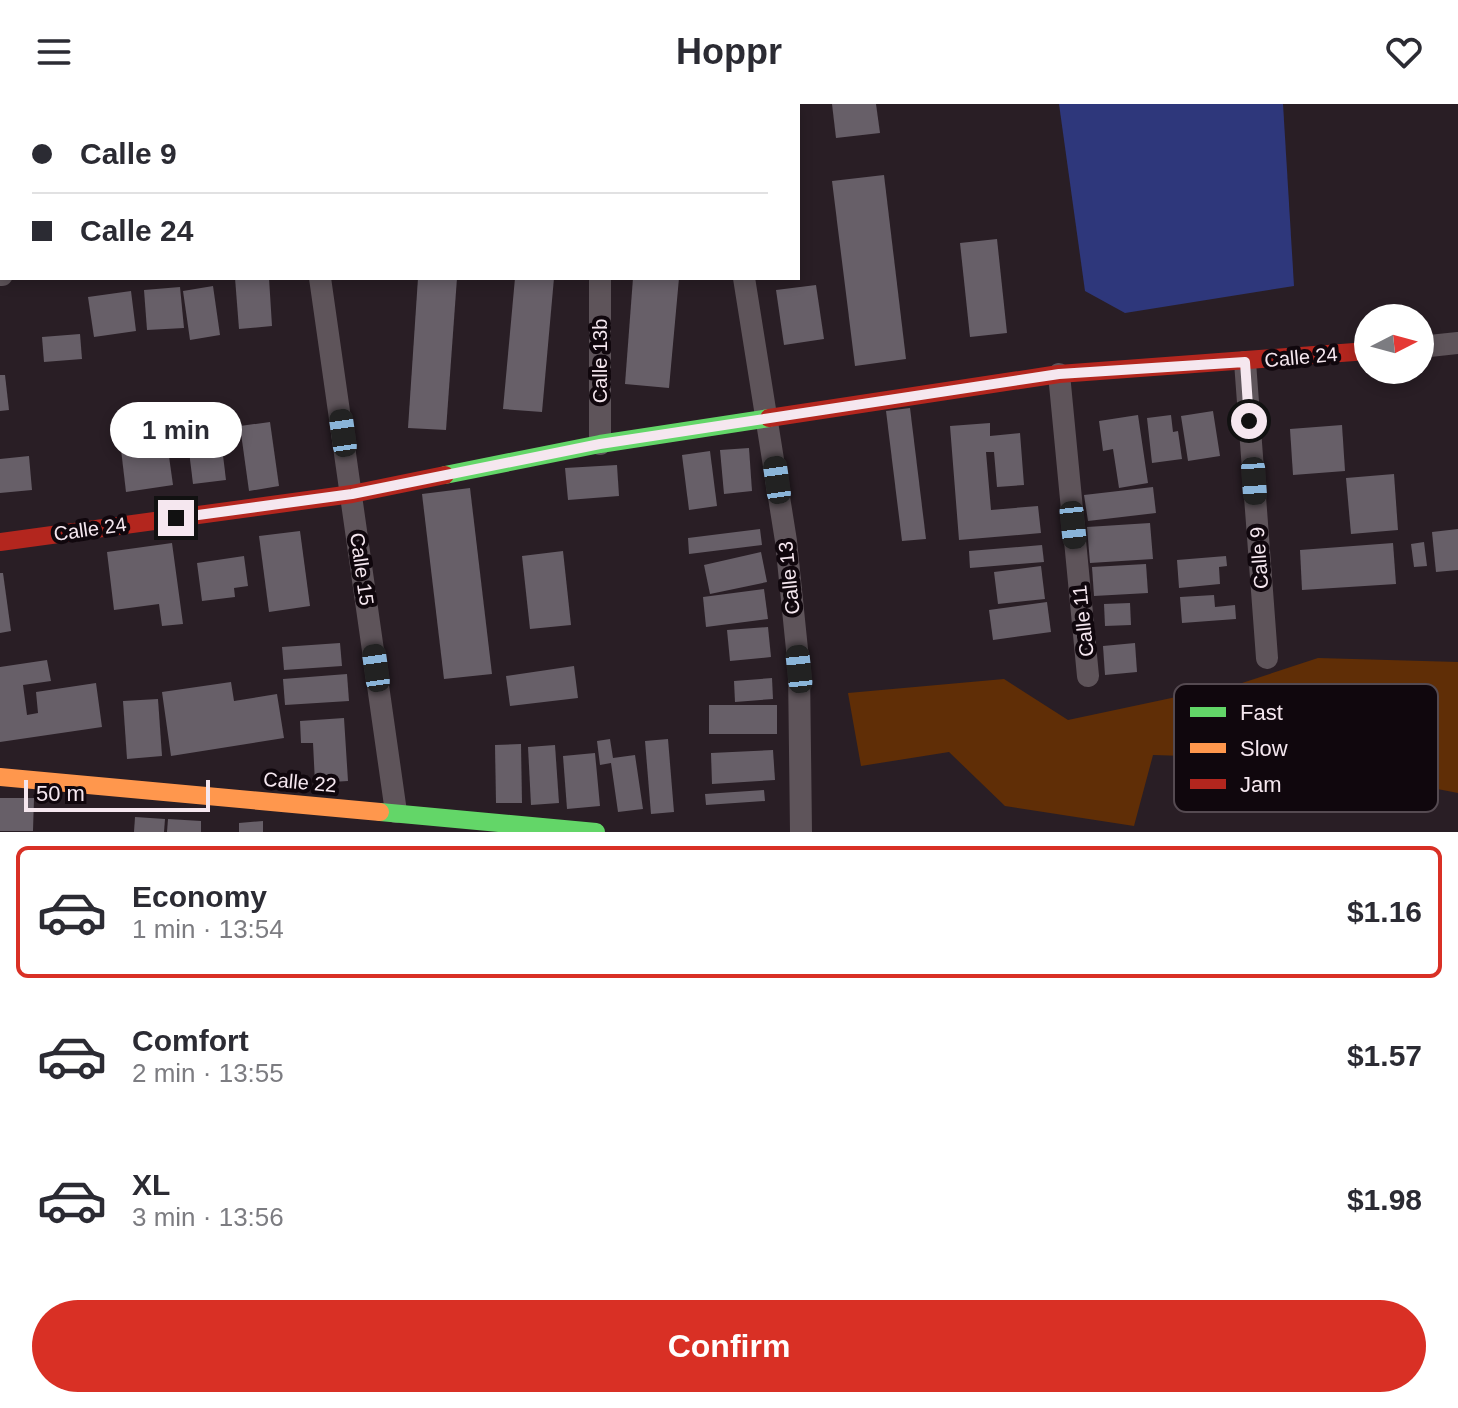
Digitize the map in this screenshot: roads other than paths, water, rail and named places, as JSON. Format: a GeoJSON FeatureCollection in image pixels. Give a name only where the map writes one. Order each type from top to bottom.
{"type":"FeatureCollection","features":[{"type":"Feature","properties":{"kind":"street","name":"Calle 15"},"geometry":{"type":"LineString","coordinates":[[320,280],[396,812]]}},
{"type":"Feature","properties":{"kind":"street","name":"Calle 13b"},"geometry":{"type":"LineString","coordinates":[[600,280],[600,444]]}},
{"type":"Feature","properties":{"kind":"street","name":"Calle 13"},"geometry":{"type":"LineString","coordinates":[[744,280],[786,541],[799,669],[801,832]]}},
{"type":"Feature","properties":{"kind":"street"},"geometry":{"type":"LineString","coordinates":[[1434,346],[1458,343]]}},
{"type":"Feature","properties":{"kind":"street","name":"Calle 24"},"geometry":{"type":"LineString","coordinates":[[0,542],[352,494],[600,444],[1059,374],[1354,352]]}},
{"type":"Feature","properties":{"kind":"street","name":"Calle 9"},"geometry":{"type":"LineString","coordinates":[[1245,362],[1267,658]]}},
{"type":"Feature","properties":{"kind":"street","name":"Calle 11"},"geometry":{"type":"LineString","coordinates":[[1059,374],[1088,676]]}},
{"type":"Feature","properties":{"kind":"street","name":"Calle 22"},"geometry":{"type":"LineString","coordinates":[[0,777],[596,832]]}}]}
